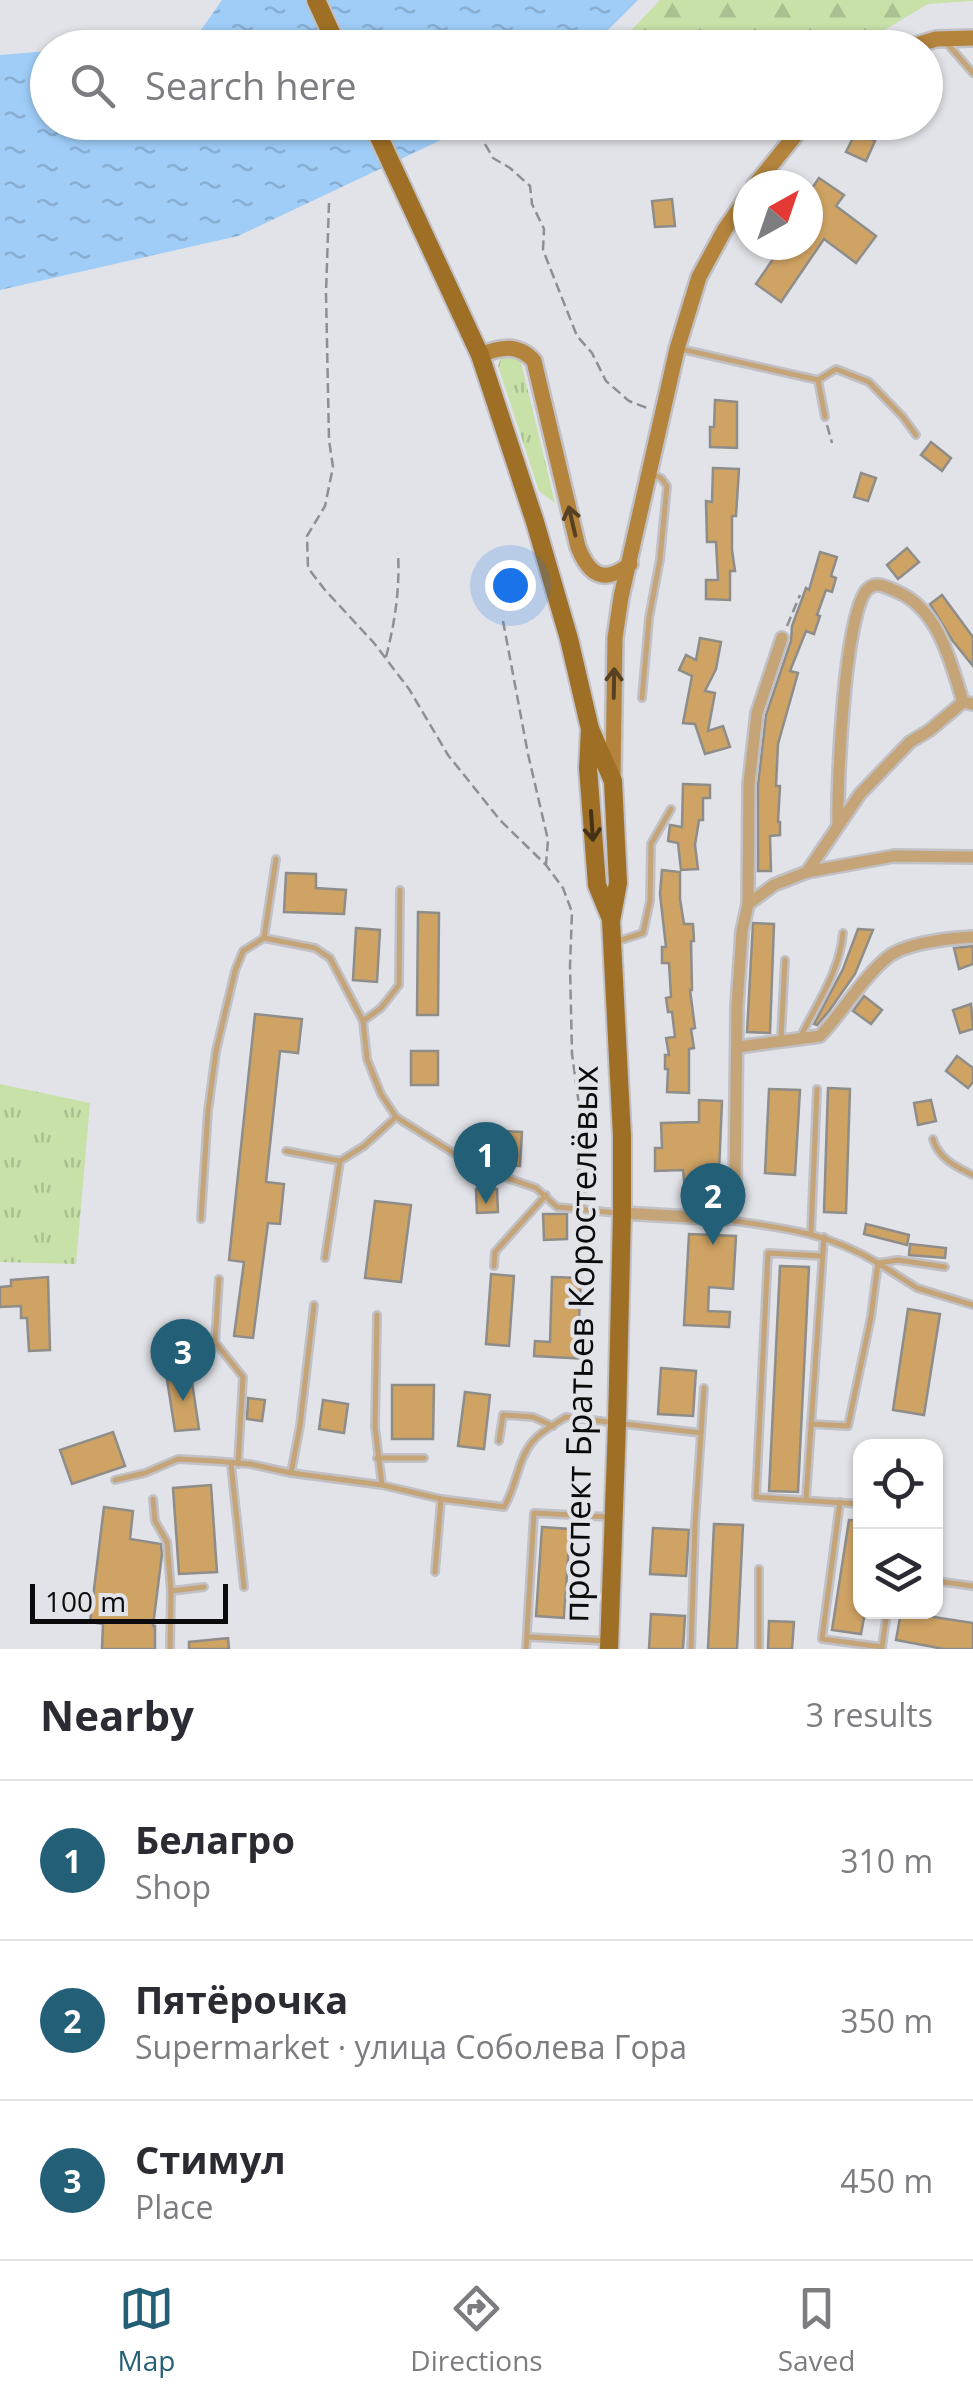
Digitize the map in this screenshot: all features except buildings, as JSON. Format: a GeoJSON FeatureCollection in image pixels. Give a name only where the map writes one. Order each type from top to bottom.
{"type":"FeatureCollection","features":[{"type":"Feature","properties":{"kind":"main road"},"geometry":{"type":"LineString","coordinates":[[316,0],[330,30]]}},
{"type":"Feature","properties":{"kind":"main road","name":"проспект Братьев Коростелёвых"},"geometry":{"type":"LineString","coordinates":[[380,140],[480,355],[569,639],[590,728],[613,781],[618,883],[611,921],[622,1213],[609,1645]]}},
{"type":"Feature","properties":{"kind":"main road","name":"проспект Братьев Коростелёвых"},"geometry":{"type":"LineString","coordinates":[[590,728],[588,768],[597,885],[611,921]]}},
{"type":"Feature","properties":{"kind":"street"},"geometry":{"type":"LineString","coordinates":[[943,39],[973,38]]}},
{"type":"Feature","properties":{"kind":"street"},"geometry":{"type":"LineString","coordinates":[[768,170],[792,140]]}},
{"type":"Feature","properties":{"kind":"street"},"geometry":{"type":"LineString","coordinates":[[613,781],[615,638],[621,597],[677,348],[699,277],[733,218]]}},
{"type":"Feature","properties":{"kind":"street"},"geometry":{"type":"LineString","coordinates":[[480,355],[498,348],[514,348],[526,352],[534,361],[586,567],[600,576],[617,574],[630,564]]}},
{"type":"Feature","properties":{"kind":"street"},"geometry":{"type":"LineString","coordinates":[[807,872],[860,794],[886,766],[910,742],[968,703],[942,637],[907,596],[884,586],[876,585],[864,593],[847,662],[838,824]]}},
{"type":"Feature","properties":{"kind":"street"},"geometry":{"type":"LineString","coordinates":[[622,1213],[725,1219],[735,1188],[737,1006],[742,931],[748,904],[749,784],[758,713],[782,638]]}},
{"type":"Feature","properties":{"kind":"street"},"geometry":{"type":"LineString","coordinates":[[748,904],[774,884],[807,872],[894,856],[973,857]]}},
{"type":"Feature","properties":{"kind":"street"},"geometry":{"type":"LineString","coordinates":[[738,1047],[820,1036],[888,957],[906,948],[973,937]]}},
{"type":"Feature","properties":{"kind":"lane"},"geometry":{"type":"LineString","coordinates":[[943,39],[973,72]]}},
{"type":"Feature","properties":{"kind":"lane"},"geometry":{"type":"LineString","coordinates":[[677,348],[818,380],[836,369],[869,382],[916,435]]}},
{"type":"Feature","properties":{"kind":"lane"},"geometry":{"type":"LineString","coordinates":[[818,380],[825,417]]}},
{"type":"Feature","properties":{"kind":"lane"},"geometry":{"type":"LineString","coordinates":[[642,698],[648,618],[660,559],[667,486],[650,473]]}},
{"type":"Feature","properties":{"kind":"lane"},"geometry":{"type":"LineString","coordinates":[[612,943],[643,933],[650,902],[651,844],[671,809]]}},
{"type":"Feature","properties":{"kind":"lane"},"geometry":{"type":"LineString","coordinates":[[264,938],[276,859]]}},
{"type":"Feature","properties":{"kind":"lane"},"geometry":{"type":"LineString","coordinates":[[363,1021],[381,1008],[399,985],[400,890]]}},
{"type":"Feature","properties":{"kind":"lane"},"geometry":{"type":"LineString","coordinates":[[800,1039],[841,953],[842,933]]}},
{"type":"Feature","properties":{"kind":"lane"},"geometry":{"type":"LineString","coordinates":[[201,1219],[216,1051],[243,951],[264,938],[314,948],[330,958],[363,1021],[366,1059],[396,1117],[476,1167],[536,1188],[558,1207],[622,1213]]}},
{"type":"Feature","properties":{"kind":"lane"},"geometry":{"type":"LineString","coordinates":[[781,1042],[786,960]]}},
{"type":"Feature","properties":{"kind":"lane"},"geometry":{"type":"LineString","coordinates":[[810,1233],[817,1089]]}},
{"type":"Feature","properties":{"kind":"lane"},"geometry":{"type":"LineString","coordinates":[[581,1116],[582,1210]]}},
{"type":"Feature","properties":{"kind":"lane"},"geometry":{"type":"LineString","coordinates":[[286,1151],[340,1161],[364,1146],[396,1117]]}},
{"type":"Feature","properties":{"kind":"lane"},"geometry":{"type":"LineString","coordinates":[[933,1140],[935,1149],[954,1166],[973,1175]]}},
{"type":"Feature","properties":{"kind":"lane"},"geometry":{"type":"LineString","coordinates":[[324,1258],[340,1161]]}},
{"type":"Feature","properties":{"kind":"lane"},"geometry":{"type":"LineString","coordinates":[[494,1266],[496,1252],[546,1195]]}},
{"type":"Feature","properties":{"kind":"lane"},"geometry":{"type":"LineString","coordinates":[[725,1219],[824,1237],[852,1248],[917,1288],[973,1305]]}},
{"type":"Feature","properties":{"kind":"lane"},"geometry":{"type":"LineString","coordinates":[[806,1500],[824,1237]]}},
{"type":"Feature","properties":{"kind":"lane"},"geometry":{"type":"LineString","coordinates":[[821,1256],[768,1253],[756,1497],[853,1503]]}},
{"type":"Feature","properties":{"kind":"lane"},"geometry":{"type":"LineString","coordinates":[[878,1264],[898,1260],[945,1266]]}},
{"type":"Feature","properties":{"kind":"lane"},"geometry":{"type":"LineString","coordinates":[[811,1424],[848,1426],[872,1317],[878,1264]]}},
{"type":"Feature","properties":{"kind":"lane"},"geometry":{"type":"LineString","coordinates":[[219,1279],[215,1342],[243,1377],[235,1464],[244,1588]]}},
{"type":"Feature","properties":{"kind":"lane"},"geometry":{"type":"LineString","coordinates":[[291,1473],[314,1305]]}},
{"type":"Feature","properties":{"kind":"lane"},"geometry":{"type":"LineString","coordinates":[[377,1315],[375,1427],[382,1485]]}},
{"type":"Feature","properties":{"kind":"lane"},"geometry":{"type":"LineString","coordinates":[[691,1649],[704,1388]]}},
{"type":"Feature","properties":{"kind":"lane"},"geometry":{"type":"LineString","coordinates":[[499,1441],[503,1414],[532,1417],[552,1426]]}},
{"type":"Feature","properties":{"kind":"lane"},"geometry":{"type":"LineString","coordinates":[[114,1480],[145,1474],[178,1459],[382,1485],[441,1499],[504,1507],[523,1456],[535,1438],[566,1417],[702,1433]]}},
{"type":"Feature","properties":{"kind":"lane"},"geometry":{"type":"LineString","coordinates":[[377,1458],[424,1458]]}},
{"type":"Feature","properties":{"kind":"lane"},"geometry":{"type":"LineString","coordinates":[[154,1499],[155,1521],[168,1542],[170,1649]]}},
{"type":"Feature","properties":{"kind":"lane"},"geometry":{"type":"LineString","coordinates":[[435,1572],[441,1499]]}},
{"type":"Feature","properties":{"kind":"lane"},"geometry":{"type":"LineString","coordinates":[[840,1502],[822,1638],[882,1647],[887,1619]]}},
{"type":"Feature","properties":{"kind":"lane"},"geometry":{"type":"LineString","coordinates":[[526,1649],[534,1513],[614,1518]]}},
{"type":"Feature","properties":{"kind":"lane"},"geometry":{"type":"LineString","coordinates":[[758,1649],[759,1569]]}},
{"type":"Feature","properties":{"kind":"lane"},"geometry":{"type":"LineString","coordinates":[[943,1582],[973,1586]]}},
{"type":"Feature","properties":{"kind":"lane"},"geometry":{"type":"LineString","coordinates":[[171,1591],[204,1587]]}},
{"type":"Feature","properties":{"kind":"lane"},"geometry":{"type":"LineString","coordinates":[[527,1637],[609,1645]]}},
{"type":"Feature","properties":{"kind":"lane"},"geometry":{"type":"LineString","coordinates":[[577,1649],[578,1640]]}},
{"type":"Feature","properties":{"kind":"path"},"geometry":{"type":"LineString","coordinates":[[484,144],[493,158],[530,186],[532,204],[544,230],[542,250],[577,336],[592,353],[606,382],[630,401],[663,414]]}},
{"type":"Feature","properties":{"kind":"path"},"geometry":{"type":"LineString","coordinates":[[329,203],[328,440],[334,467],[325,506],[307,536],[308,568],[386,659],[448,755],[500,820],[546,865],[563,888],[572,912],[572,1054],[581,1116]]}},
{"type":"Feature","properties":{"kind":"path"},"geometry":{"type":"LineString","coordinates":[[825,417],[832,442]]}},
{"type":"Feature","properties":{"kind":"path"},"geometry":{"type":"LineString","coordinates":[[386,659],[398,598],[398,553]]}},
{"type":"Feature","properties":{"kind":"path"},"geometry":{"type":"LineString","coordinates":[[782,638],[800,595]]}},
{"type":"Feature","properties":{"kind":"path"},"geometry":{"type":"LineString","coordinates":[[503,621],[548,840],[546,865]]}},
{"type":"Feature","properties":{"kind":"green space"},"geometry":{"type":"Polygon","coordinates":[[[660,0],[973,0],[928,4],[884,30],[631,30],[660,0]]]}},
{"type":"Feature","properties":{"kind":"green space"},"geometry":{"type":"Polygon","coordinates":[[[509,355],[521,362],[555,503],[539,491],[498,366],[501,358],[509,355]]]}},
{"type":"Feature","properties":{"kind":"green space"},"geometry":{"type":"Polygon","coordinates":[[[0,1084],[90,1103],[76,1264],[0,1262],[0,1084]]]}},
{"type":"Feature","properties":{"kind":"water"},"geometry":{"type":"Polygon","coordinates":[[[222,0],[638,0],[608,30],[201,30],[222,0]]]}},
{"type":"Feature","properties":{"kind":"water"},"geometry":{"type":"Polygon","coordinates":[[[30,52],[30,140],[441,140],[238,236],[0,290],[0,55],[30,52]]]}},
{"type":"Feature","properties":{"kind":"place","name":"Белагро"},"geometry":{"type":"Point","coordinates":[486,1204]}},
{"type":"Feature","properties":{"kind":"place","name":"Пятёрочка"},"geometry":{"type":"Point","coordinates":[713,1245]}},
{"type":"Feature","properties":{"kind":"place","name":"Стимул"},"geometry":{"type":"Point","coordinates":[183,1401]}}]}
